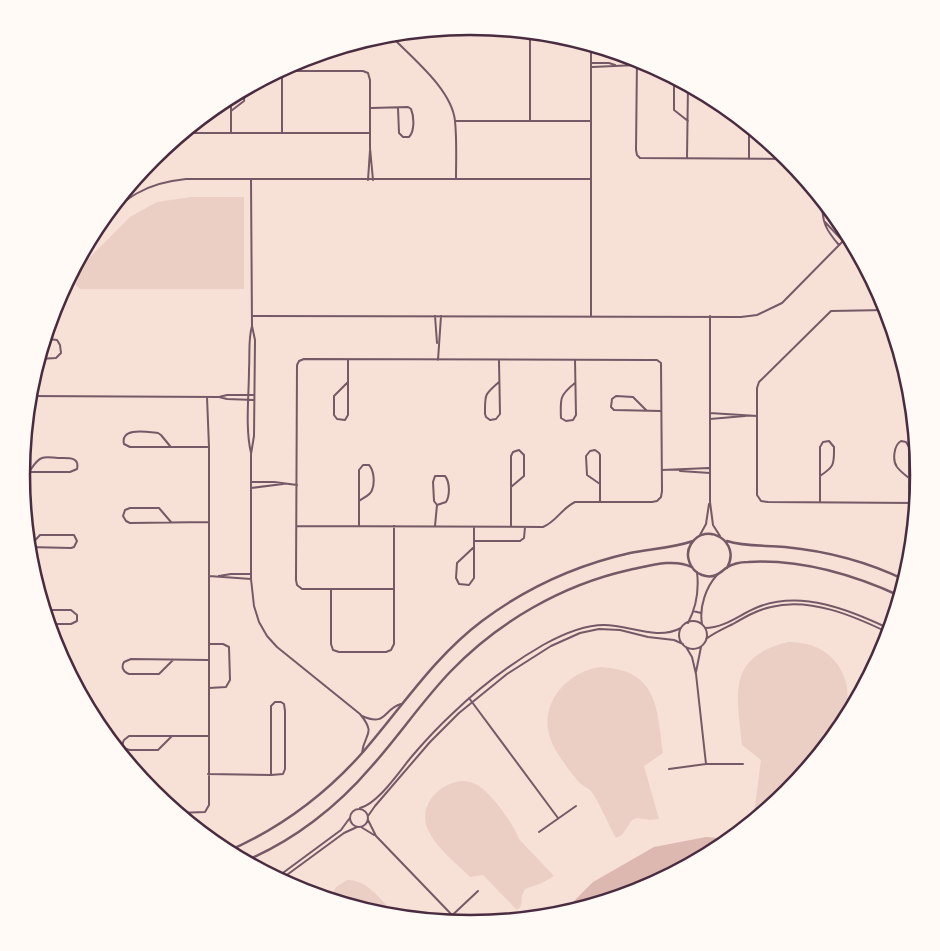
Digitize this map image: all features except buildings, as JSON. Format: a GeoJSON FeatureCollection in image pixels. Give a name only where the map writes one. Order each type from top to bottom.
{"type":"FeatureCollection","features":[{"type":"Feature","properties":{"kind":"street"},"geometry":{"type":"LineString","coordinates":[[530,40],[530,120]]}},
{"type":"Feature","properties":{"kind":"street"},"geometry":{"type":"LineString","coordinates":[[397,42],[441,88],[451,105],[455,121],[456,179]]}},
{"type":"Feature","properties":{"kind":"street"},"geometry":{"type":"LineString","coordinates":[[591,52],[591,316]]}},
{"type":"Feature","properties":{"kind":"street"},"geometry":{"type":"LineString","coordinates":[[591,63],[615,65]]}},
{"type":"Feature","properties":{"kind":"street"},"geometry":{"type":"LineString","coordinates":[[591,67],[627,65]]}},
{"type":"Feature","properties":{"kind":"street"},"geometry":{"type":"LineString","coordinates":[[637,69],[637,155],[643,159],[775,159]]}},
{"type":"Feature","properties":{"kind":"street"},"geometry":{"type":"LineString","coordinates":[[299,70],[366,72],[370,77],[370,148],[374,180]]}},
{"type":"Feature","properties":{"kind":"street"},"geometry":{"type":"LineString","coordinates":[[282,78],[282,133]]}},
{"type":"Feature","properties":{"kind":"street"},"geometry":{"type":"LineString","coordinates":[[674,86],[674,110],[688,121]]}},
{"type":"Feature","properties":{"kind":"street"},"geometry":{"type":"LineString","coordinates":[[687,159],[688,93]]}},
{"type":"Feature","properties":{"kind":"street"},"geometry":{"type":"LineString","coordinates":[[231,111],[244,101],[244,98]]}},
{"type":"Feature","properties":{"kind":"street"},"geometry":{"type":"LineString","coordinates":[[231,107],[231,133]]}},
{"type":"Feature","properties":{"kind":"street"},"geometry":{"type":"LineString","coordinates":[[370,108],[398,108],[408,108],[412,110],[413,131],[409,136],[403,137],[399,133],[398,108]]}},
{"type":"Feature","properties":{"kind":"street"},"geometry":{"type":"LineString","coordinates":[[455,121],[591,121]]}},
{"type":"Feature","properties":{"kind":"street"},"geometry":{"type":"LineString","coordinates":[[194,133],[370,134]]}},
{"type":"Feature","properties":{"kind":"street"},"geometry":{"type":"LineString","coordinates":[[749,136],[749,159]]}},
{"type":"Feature","properties":{"kind":"street"},"geometry":{"type":"LineString","coordinates":[[368,180],[370,148]]}},
{"type":"Feature","properties":{"kind":"street"},"geometry":{"type":"LineString","coordinates":[[129,197],[161,183],[186,179],[591,179]]}},
{"type":"Feature","properties":{"kind":"street"},"geometry":{"type":"LineString","coordinates":[[251,179],[252,326],[250,337],[249,436],[252,454]]}},
{"type":"Feature","properties":{"kind":"street"},"geometry":{"type":"LineString","coordinates":[[823,213],[826,230],[839,245]]}},
{"type":"Feature","properties":{"kind":"street"},"geometry":{"type":"LineString","coordinates":[[823,220],[839,236]]}},
{"type":"Feature","properties":{"kind":"street"},"geometry":{"type":"LineString","coordinates":[[252,316],[757,315],[782,303],[842,241]]}},
{"type":"Feature","properties":{"kind":"street"},"geometry":{"type":"LineString","coordinates":[[878,310],[838,310],[828,313],[759,382],[757,388],[758,498],[761,501],[768,502],[909,502],[909,478],[909,447],[906,442],[901,441],[896,444],[895,462],[898,469],[909,478]]}},
{"type":"Feature","properties":{"kind":"street"},"geometry":{"type":"LineString","coordinates":[[435,316],[438,345]]}},
{"type":"Feature","properties":{"kind":"street"},"geometry":{"type":"LineString","coordinates":[[438,360],[441,316]]}},
{"type":"Feature","properties":{"kind":"street"},"geometry":{"type":"LineString","coordinates":[[710,316],[710,502],[713,525],[720,536],[726,541],[735,544],[779,546],[817,552],[860,562],[898,577]]}},
{"type":"Feature","properties":{"kind":"street"},"geometry":{"type":"LineString","coordinates":[[252,326],[255,340],[254,436],[251,482],[251,579],[255,612],[267,636],[277,647],[360,714],[377,720],[401,704]]}},
{"type":"Feature","properties":{"kind":"street"},"geometry":{"type":"LineString","coordinates":[[46,359],[56,358],[61,353],[57,340],[51,339]]}},
{"type":"Feature","properties":{"kind":"street"},"geometry":{"type":"LineString","coordinates":[[297,526],[546,526],[575,502],[657,501],[662,496],[662,366],[658,360],[304,359],[298,363],[297,484],[297,526],[297,585],[302,589],[394,589]]}},
{"type":"Feature","properties":{"kind":"street"},"geometry":{"type":"LineString","coordinates":[[348,360],[348,382],[348,415],[345,420],[337,420],[334,415],[334,396],[348,382]]}},
{"type":"Feature","properties":{"kind":"street"},"geometry":{"type":"LineString","coordinates":[[499,360],[500,414],[496,419],[490,420],[485,414],[485,397],[499,382]]}},
{"type":"Feature","properties":{"kind":"street"},"geometry":{"type":"LineString","coordinates":[[575,360],[576,415],[573,420],[564,420],[561,415],[562,394],[575,383]]}},
{"type":"Feature","properties":{"kind":"street"},"geometry":{"type":"LineString","coordinates":[[219,397],[227,395],[254,395]]}},
{"type":"Feature","properties":{"kind":"street"},"geometry":{"type":"LineString","coordinates":[[37,396],[219,397],[254,400]]}},
{"type":"Feature","properties":{"kind":"street"},"geometry":{"type":"LineString","coordinates":[[646,410],[633,397],[616,396],[612,399],[614,410],[662,411]]}},
{"type":"Feature","properties":{"kind":"street"},"geometry":{"type":"LineString","coordinates":[[188,813],[202,812],[206,810],[209,804],[210,447],[208,397]]}},
{"type":"Feature","properties":{"kind":"street"},"geometry":{"type":"LineString","coordinates":[[710,413],[745,416]]}},
{"type":"Feature","properties":{"kind":"street"},"geometry":{"type":"LineString","coordinates":[[710,418],[757,416]]}},
{"type":"Feature","properties":{"kind":"street"},"geometry":{"type":"LineString","coordinates":[[170,446],[158,432],[129,432],[123,438],[124,444],[130,447],[210,447]]}},
{"type":"Feature","properties":{"kind":"street"},"geometry":{"type":"LineString","coordinates":[[820,476],[830,469],[834,463],[834,447],[829,441],[823,442],[820,447],[820,476],[820,502]]}},
{"type":"Feature","properties":{"kind":"street"},"geometry":{"type":"LineString","coordinates":[[511,487],[524,476],[524,455],[519,450],[513,452],[511,456],[511,487],[511,526]]}},
{"type":"Feature","properties":{"kind":"street"},"geometry":{"type":"LineString","coordinates":[[600,484],[588,475],[586,456],[590,451],[600,453],[600,484],[600,502]]}},
{"type":"Feature","properties":{"kind":"street"},"geometry":{"type":"LineString","coordinates":[[30,471],[44,457],[73,458],[78,465],[73,472],[30,472]]}},
{"type":"Feature","properties":{"kind":"street"},"geometry":{"type":"LineString","coordinates":[[359,526],[360,467],[366,464],[373,470],[373,489],[372,492],[360,501]]}},
{"type":"Feature","properties":{"kind":"street"},"geometry":{"type":"LineString","coordinates":[[662,470],[710,468]]}},
{"type":"Feature","properties":{"kind":"street"},"geometry":{"type":"LineString","coordinates":[[677,470],[710,473]]}},
{"type":"Feature","properties":{"kind":"street"},"geometry":{"type":"LineString","coordinates":[[435,526],[437,505],[434,501],[433,482],[435,476],[442,475],[448,481],[449,497],[446,502],[437,505]]}},
{"type":"Feature","properties":{"kind":"street"},"geometry":{"type":"LineString","coordinates":[[251,482],[283,484]]}},
{"type":"Feature","properties":{"kind":"street"},"geometry":{"type":"LineString","coordinates":[[251,488],[297,484]]}},
{"type":"Feature","properties":{"kind":"street"},"geometry":{"type":"LineString","coordinates":[[710,502],[706,524],[688,552],[692,567],[697,572],[709,576],[717,575]]}},
{"type":"Feature","properties":{"kind":"street"},"geometry":{"type":"LineString","coordinates":[[171,522],[159,508],[130,508],[125,510],[123,516],[130,523],[209,522]]}},
{"type":"Feature","properties":{"kind":"street"},"geometry":{"type":"LineString","coordinates":[[331,589],[331,646],[333,650],[339,652],[386,652],[391,650],[394,644],[394,526]]}},
{"type":"Feature","properties":{"kind":"street"},"geometry":{"type":"LineString","coordinates":[[474,526],[474,548],[473,582],[468,585],[459,584],[456,578],[457,563],[474,548]]}},
{"type":"Feature","properties":{"kind":"street"},"geometry":{"type":"LineString","coordinates":[[474,541],[520,541],[524,538],[525,527]]}},
{"type":"Feature","properties":{"kind":"street"},"geometry":{"type":"LineString","coordinates":[[35,540],[43,534],[74,535],[78,541],[71,548],[36,548]]}},
{"type":"Feature","properties":{"kind":"street"},"geometry":{"type":"LineString","coordinates":[[699,536],[712,534],[720,536]]}},
{"type":"Feature","properties":{"kind":"street"},"geometry":{"type":"LineString","coordinates":[[726,541],[731,554],[727,568]]}},
{"type":"Feature","properties":{"kind":"street"},"geometry":{"type":"LineString","coordinates":[[236,847],[257,837],[302,809],[331,785],[362,753],[401,704],[453,646],[483,620],[530,591],[564,574],[603,560],[693,542]]}},
{"type":"Feature","properties":{"kind":"street"},"geometry":{"type":"LineString","coordinates":[[703,626],[701,613],[708,586],[717,575],[727,568],[750,561],[802,566],[844,575],[894,594]]}},
{"type":"Feature","properties":{"kind":"street"},"geometry":{"type":"LineString","coordinates":[[252,858],[300,831],[346,794],[371,768],[450,673],[481,644],[508,623],[539,604],[562,593],[610,575],[669,563],[684,564],[692,567]]}},
{"type":"Feature","properties":{"kind":"street"},"geometry":{"type":"LineString","coordinates":[[688,623],[697,595],[697,572]]}},
{"type":"Feature","properties":{"kind":"street"},"geometry":{"type":"LineString","coordinates":[[217,576],[251,574]]}},
{"type":"Feature","properties":{"kind":"street"},"geometry":{"type":"LineString","coordinates":[[209,576],[251,579]]}},
{"type":"Feature","properties":{"kind":"street"},"geometry":{"type":"LineString","coordinates":[[697,595],[705,596]]}},
{"type":"Feature","properties":{"kind":"street"},"geometry":{"type":"LineString","coordinates":[[705,628],[720,626],[755,608],[774,602],[795,601],[834,607],[884,626]]}},
{"type":"Feature","properties":{"kind":"street"},"geometry":{"type":"LineString","coordinates":[[696,674],[701,646],[713,634],[746,617],[776,606],[810,606],[832,610],[882,630]]}},
{"type":"Feature","properties":{"kind":"street"},"geometry":{"type":"LineString","coordinates":[[51,610],[72,610],[78,615],[77,621],[73,624],[56,624]]}},
{"type":"Feature","properties":{"kind":"street"},"geometry":{"type":"LineString","coordinates":[[693,611],[701,613]]}},
{"type":"Feature","properties":{"kind":"street"},"geometry":{"type":"LineString","coordinates":[[744,613],[746,617]]}},
{"type":"Feature","properties":{"kind":"street"},"geometry":{"type":"LineString","coordinates":[[283,873],[341,830],[352,811],[367,806],[381,793],[436,730],[490,681],[525,656],[558,638],[591,626],[622,627],[660,634],[673,632],[688,623],[696,622],[705,628],[706,640]]}},
{"type":"Feature","properties":{"kind":"street"},"geometry":{"type":"LineString","coordinates":[[875,626],[876,622]]}},
{"type":"Feature","properties":{"kind":"street"},"geometry":{"type":"LineString","coordinates":[[681,628],[680,636],[683,644]]}},
{"type":"Feature","properties":{"kind":"street"},"geometry":{"type":"LineString","coordinates":[[368,816],[439,733],[472,701],[528,660],[560,641],[591,631],[606,629],[622,630],[648,637],[674,640],[686,647],[692,657],[696,674],[706,764]]}},
{"type":"Feature","properties":{"kind":"street"},"geometry":{"type":"LineString","coordinates":[[209,644],[223,644],[229,647],[230,680],[226,687],[209,688]]}},
{"type":"Feature","properties":{"kind":"street"},"geometry":{"type":"LineString","coordinates":[[686,647],[692,649],[701,646]]}},
{"type":"Feature","properties":{"kind":"street"},"geometry":{"type":"LineString","coordinates":[[525,656],[528,660]]}},
{"type":"Feature","properties":{"kind":"street"},"geometry":{"type":"LineString","coordinates":[[173,660],[159,674],[128,674],[124,672],[123,667],[124,662],[130,659],[209,660]]}},
{"type":"Feature","properties":{"kind":"street"},"geometry":{"type":"LineString","coordinates":[[470,698],[558,818]]}},
{"type":"Feature","properties":{"kind":"street"},"geometry":{"type":"LineString","coordinates":[[208,774],[271,775],[281,775],[285,769],[284,707],[281,702],[275,702],[271,706],[271,775]]}},
{"type":"Feature","properties":{"kind":"street"},"geometry":{"type":"LineString","coordinates":[[360,714],[369,730],[362,753]]}},
{"type":"Feature","properties":{"kind":"street"},"geometry":{"type":"LineString","coordinates":[[436,730],[439,733]]}},
{"type":"Feature","properties":{"kind":"street"},"geometry":{"type":"LineString","coordinates":[[172,736],[158,750],[130,750],[126,749],[123,745],[124,740],[129,736],[172,736],[208,736]]}},
{"type":"Feature","properties":{"kind":"street"},"geometry":{"type":"LineString","coordinates":[[407,763],[410,766]]}},
{"type":"Feature","properties":{"kind":"street"},"geometry":{"type":"LineString","coordinates":[[669,769],[706,764],[742,764]]}},
{"type":"Feature","properties":{"kind":"street"},"geometry":{"type":"LineString","coordinates":[[540,832],[576,806]]}},
{"type":"Feature","properties":{"kind":"street"},"geometry":{"type":"LineString","coordinates":[[360,808],[368,816],[376,836]]}},
{"type":"Feature","properties":{"kind":"street"},"geometry":{"type":"LineString","coordinates":[[349,819],[357,827]]}},
{"type":"Feature","properties":{"kind":"street"},"geometry":{"type":"LineString","coordinates":[[361,827],[368,820]]}},
{"type":"Feature","properties":{"kind":"street"},"geometry":{"type":"LineString","coordinates":[[287,875],[344,833],[361,827],[376,836],[452,915],[478,891]]}},
{"type":"Feature","properties":{"kind":"shaded area"},"geometry":{"type":"Polygon","coordinates":[[[191,197],[244,197],[244,289],[80,289],[74,283],[86,262],[130,217],[157,202],[191,197]]]}},
{"type":"Feature","properties":{"kind":"shaded area"},"geometry":{"type":"Polygon","coordinates":[[[788,642],[803,643],[816,647],[828,654],[838,665],[845,679],[847,702],[801,766],[754,811],[761,760],[742,745],[738,694],[740,680],[745,668],[754,657],[768,649],[788,642]]]}},
{"type":"Feature","properties":{"kind":"shaded area"},"geometry":{"type":"Polygon","coordinates":[[[600,667],[619,670],[633,675],[644,683],[656,706],[663,753],[644,766],[659,819],[637,818],[632,820],[622,835],[616,838],[593,794],[579,782],[557,752],[548,730],[551,704],[557,693],[575,676],[587,670],[600,667]]]}},
{"type":"Feature","properties":{"kind":"shaded area"},"geometry":{"type":"Polygon","coordinates":[[[461,781],[475,784],[489,794],[507,818],[519,839],[554,876],[525,889],[521,906],[517,910],[483,875],[470,877],[443,851],[430,834],[426,825],[425,816],[431,799],[444,787],[461,781]]]}},
{"type":"Feature","properties":{"kind":"shaded area"},"geometry":{"type":"Polygon","coordinates":[[[706,837],[718,838],[690,857],[665,870],[611,892],[571,904],[593,882],[654,847],[706,837]]]}},
{"type":"Feature","properties":{"kind":"shaded area"},"geometry":{"type":"Polygon","coordinates":[[[347,880],[362,883],[389,908],[356,901],[332,893],[336,887],[347,880]]]}}]}
